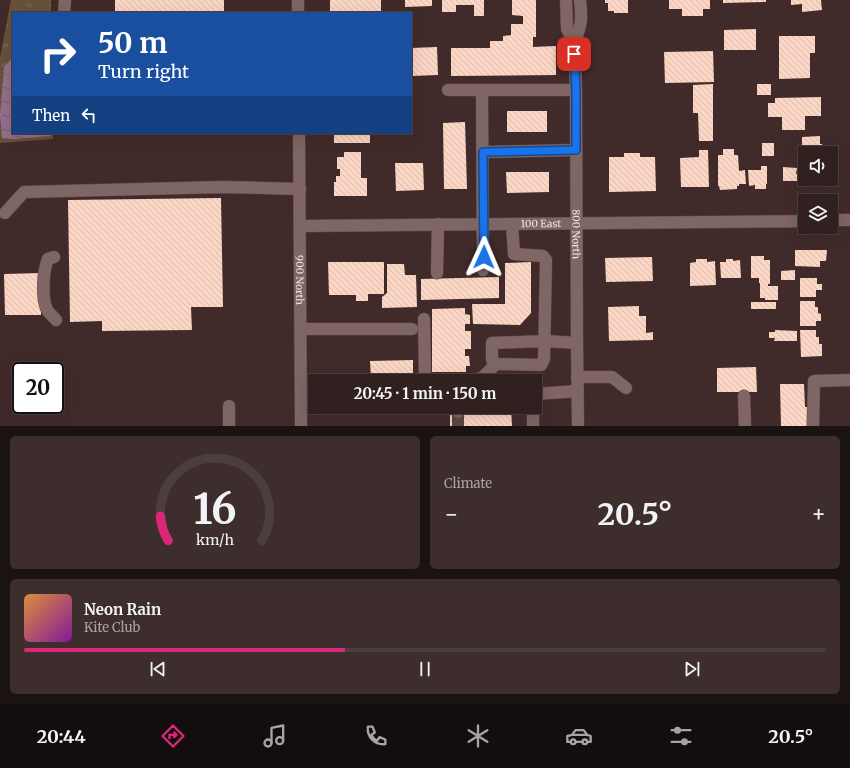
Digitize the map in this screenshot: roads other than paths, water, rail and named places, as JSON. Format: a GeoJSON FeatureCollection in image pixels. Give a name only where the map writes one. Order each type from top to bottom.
{"type":"FeatureCollection","features":[{"type":"Feature","properties":{"kind":"street"},"geometry":{"type":"LineString","coordinates":[[64,12],[65,0]]}},
{"type":"Feature","properties":{"kind":"street"},"geometry":{"type":"LineString","coordinates":[[298,0],[298,12]]}},
{"type":"Feature","properties":{"kind":"street","name":"800 North"},"geometry":{"type":"LineString","coordinates":[[566,0],[567,29],[574,42],[576,90],[578,426]]}},
{"type":"Feature","properties":{"kind":"street","name":"800 North"},"geometry":{"type":"LineString","coordinates":[[574,42],[580,30],[580,0]]}},
{"type":"Feature","properties":{"kind":"street"},"geometry":{"type":"LineString","coordinates":[[448,90],[576,90]]}},
{"type":"Feature","properties":{"kind":"street"},"geometry":{"type":"LineString","coordinates":[[482,90],[484,223],[483,270]]}},
{"type":"Feature","properties":{"kind":"street","name":"900 North"},"geometry":{"type":"LineString","coordinates":[[300,134],[301,426]]}},
{"type":"Feature","properties":{"kind":"street"},"geometry":{"type":"LineString","coordinates":[[483,152],[576,150]]}},
{"type":"Feature","properties":{"kind":"street"},"geometry":{"type":"LineString","coordinates":[[5,213],[24,192],[222,187],[300,189]]}},
{"type":"Feature","properties":{"kind":"street"},"geometry":{"type":"LineString","coordinates":[[838,220],[850,220]]}},
{"type":"Feature","properties":{"kind":"street","name":"100 East"},"geometry":{"type":"LineString","coordinates":[[300,226],[798,221]]}},
{"type":"Feature","properties":{"kind":"street"},"geometry":{"type":"LineString","coordinates":[[437,273],[438,224]]}},
{"type":"Feature","properties":{"kind":"street"},"geometry":{"type":"LineString","coordinates":[[512,224],[514,254],[543,256],[546,260],[545,342],[544,359],[541,365],[496,364],[492,360],[492,343],[545,342],[577,343]]}},
{"type":"Feature","properties":{"kind":"street"},"geometry":{"type":"LineString","coordinates":[[54,257],[48,259],[44,266],[44,298],[46,309],[56,320]]}},
{"type":"Feature","properties":{"kind":"street"},"geometry":{"type":"LineString","coordinates":[[424,319],[425,381],[473,380],[483,377],[496,364]]}},
{"type":"Feature","properties":{"kind":"street"},"geometry":{"type":"LineString","coordinates":[[301,329],[412,329]]}},
{"type":"Feature","properties":{"kind":"street"},"geometry":{"type":"LineString","coordinates":[[577,377],[612,377],[626,388]]}},
{"type":"Feature","properties":{"kind":"street"},"geometry":{"type":"LineString","coordinates":[[813,426],[814,381],[850,380]]}},
{"type":"Feature","properties":{"kind":"street"},"geometry":{"type":"LineString","coordinates":[[542,394],[578,391]]}},
{"type":"Feature","properties":{"kind":"street"},"geometry":{"type":"LineString","coordinates":[[744,396],[745,426]]}},
{"type":"Feature","properties":{"kind":"street"},"geometry":{"type":"LineString","coordinates":[[229,406],[229,426]]}},
{"type":"Feature","properties":{"kind":"street"},"geometry":{"type":"LineString","coordinates":[[533,414],[533,426]]}},
{"type":"Feature","properties":{"kind":"water"},"geometry":{"type":"Polygon","coordinates":[[[12,58],[12,134],[50,134],[50,136],[15,139],[2,138],[0,115],[4,67],[12,58]]]}},
{"type":"Feature","properties":{"kind":"tunnel"},"geometry":{"type":"LineString","coordinates":[[458,414],[458,426]]}}]}
